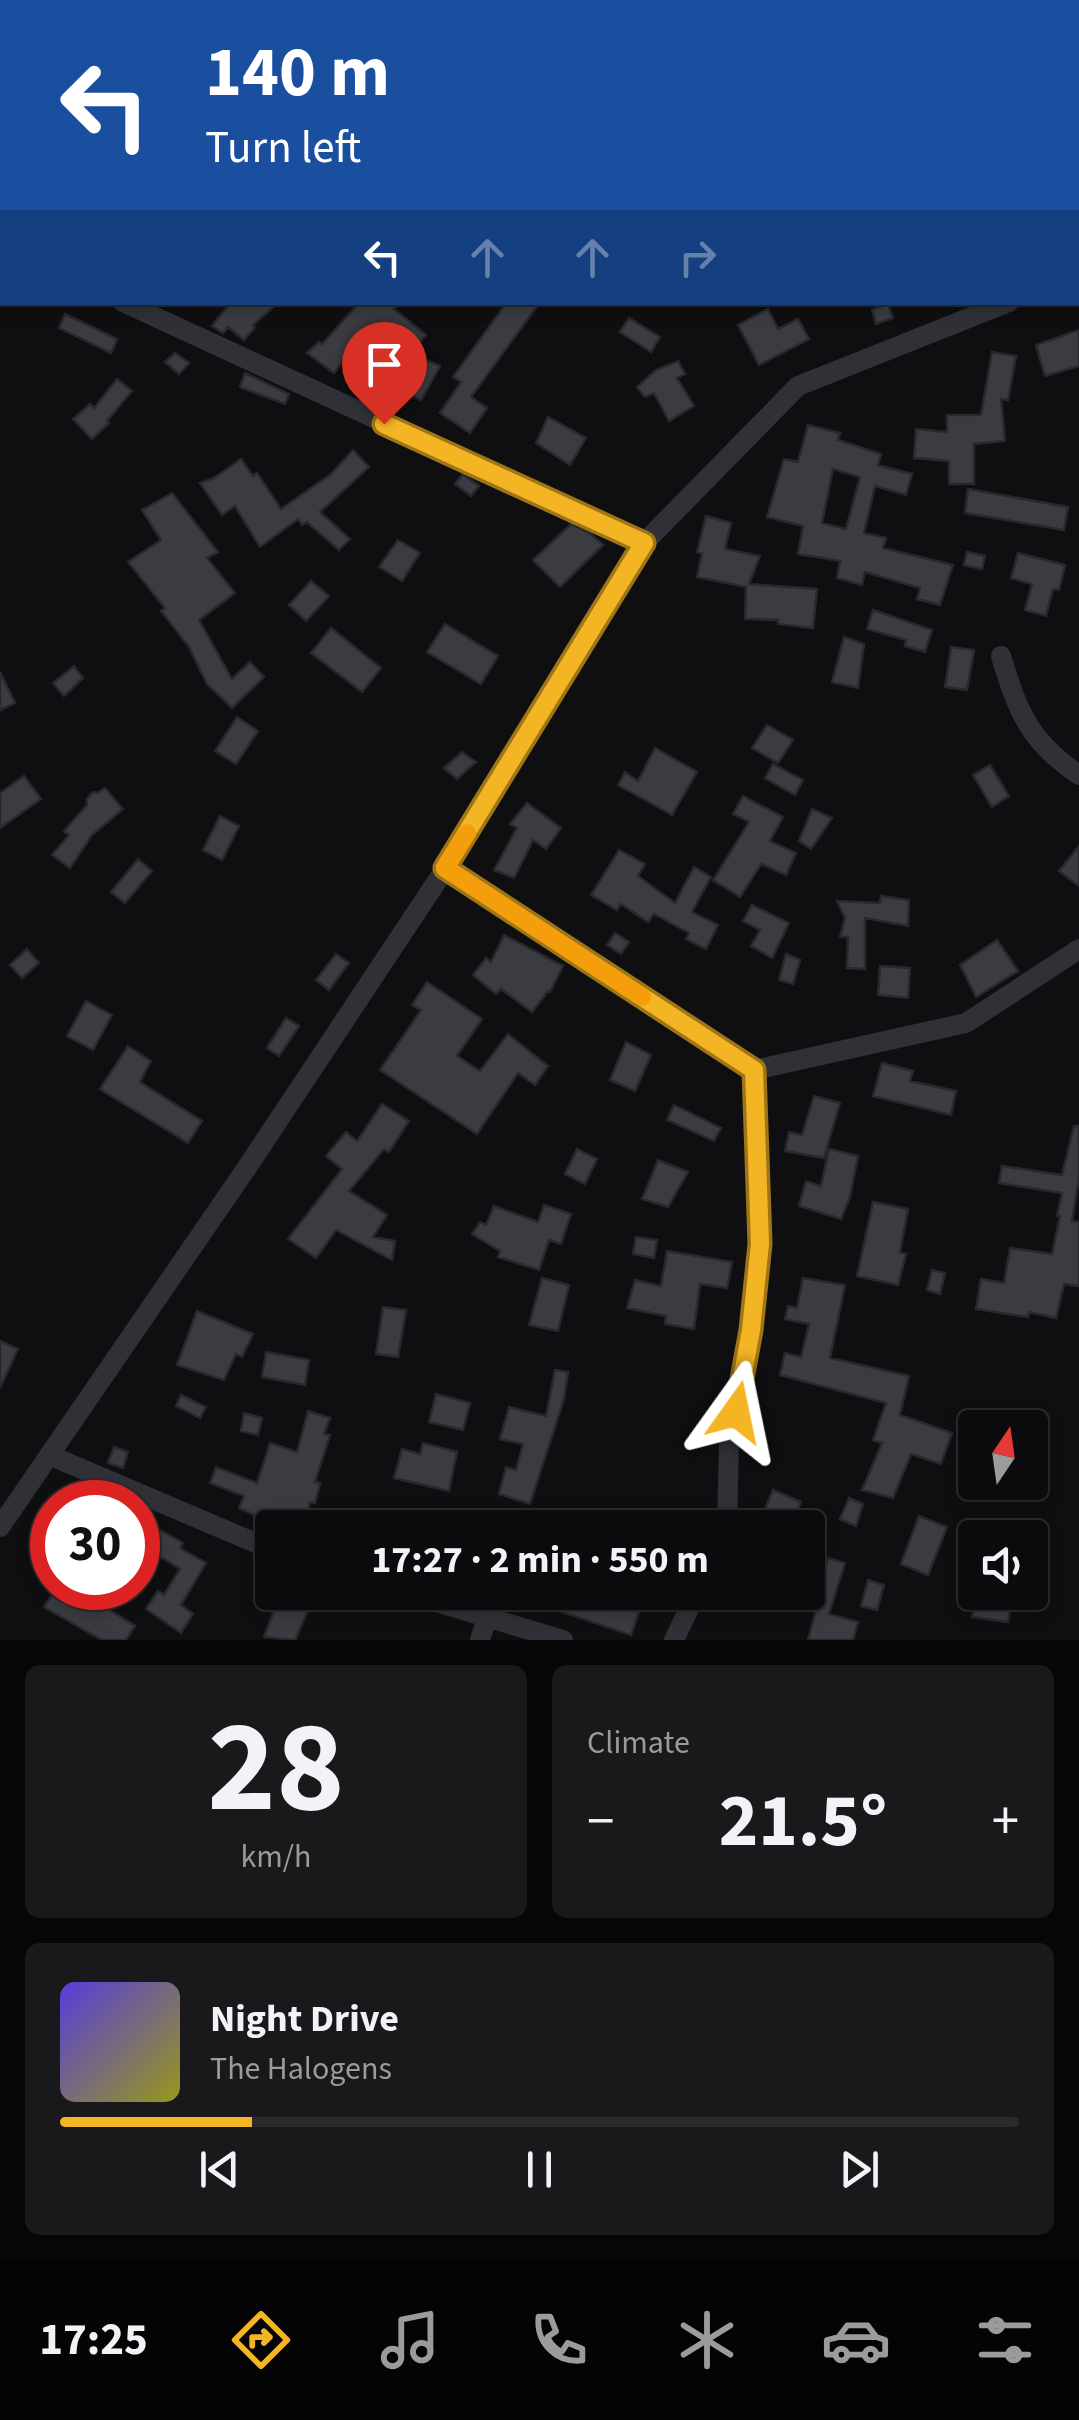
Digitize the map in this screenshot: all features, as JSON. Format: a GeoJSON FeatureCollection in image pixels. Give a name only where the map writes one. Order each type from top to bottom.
{"type":"FeatureCollection","features":[{"type":"Feature","properties":{"kind":"street"},"geometry":{"type":"LineString","coordinates":[[129,305],[644,543]]}},
{"type":"Feature","properties":{"kind":"street"},"geometry":{"type":"LineString","coordinates":[[0,1527],[248,1166],[445,868],[644,543],[798,386],[1001,305]]}},
{"type":"Feature","properties":{"kind":"street"},"geometry":{"type":"LineString","coordinates":[[1002,656],[1016,706],[1032,736],[1079,775]]}},
{"type":"Feature","properties":{"kind":"street"},"geometry":{"type":"LineString","coordinates":[[445,868],[754,1070],[966,1023],[1079,949]]}},
{"type":"Feature","properties":{"kind":"street"},"geometry":{"type":"LineString","coordinates":[[727,1510],[729,1442],[751,1330],[760,1244],[754,1070]]}},
{"type":"Feature","properties":{"kind":"street"},"geometry":{"type":"LineString","coordinates":[[49,1455],[255,1543]]}},
{"type":"Feature","properties":{"kind":"street"},"geometry":{"type":"LineString","coordinates":[[441,1610],[483,1630],[564,1640]]}},
{"type":"Feature","properties":{"kind":"street"},"geometry":{"type":"LineString","coordinates":[[674,1640],[688,1610]]}},
{"type":"Feature","properties":{"kind":"building"},"geometry":{"type":"Polygon","coordinates":[[[229,305],[276,305],[253,325],[244,340],[228,327],[223,333],[212,326],[229,305]]]}},
{"type":"Feature","properties":{"kind":"building"},"geometry":{"type":"Polygon","coordinates":[[[357,305],[397,305],[394,309],[426,335],[407,359],[374,331],[357,349],[354,347],[334,373],[307,353],[319,342],[322,344],[357,305]]]}},
{"type":"Feature","properties":{"kind":"building"},"geometry":{"type":"Polygon","coordinates":[[[505,305],[538,305],[471,397],[487,408],[470,433],[440,413],[461,382],[453,377],[505,305]]]}},
{"type":"Feature","properties":{"kind":"building"},"geometry":{"type":"Polygon","coordinates":[[[888,305],[893,318],[876,324],[872,310],[888,305]]]}},
{"type":"Feature","properties":{"kind":"building"},"geometry":{"type":"Polygon","coordinates":[[[768,309],[778,329],[798,319],[809,339],[759,365],[738,325],[768,309]]]}},
{"type":"Feature","properties":{"kind":"building"},"geometry":{"type":"Polygon","coordinates":[[[65,314],[117,339],[111,353],[59,328],[65,314]]]}},
{"type":"Feature","properties":{"kind":"building"},"geometry":{"type":"Polygon","coordinates":[[[629,318],[660,337],[651,352],[620,332],[629,318]]]}},
{"type":"Feature","properties":{"kind":"building"},"geometry":{"type":"Polygon","coordinates":[[[1079,330],[1079,366],[1045,376],[1036,345],[1079,330]]]}},
{"type":"Feature","properties":{"kind":"building"},"geometry":{"type":"Polygon","coordinates":[[[992,352],[1016,356],[1008,400],[1001,399],[1005,441],[974,444],[974,484],[949,484],[949,461],[914,458],[916,429],[947,432],[947,415],[981,415],[992,352]]]}},
{"type":"Feature","properties":{"kind":"building"},"geometry":{"type":"Polygon","coordinates":[[[175,353],[189,363],[179,374],[165,362],[175,353]]]}},
{"type":"Feature","properties":{"kind":"building"},"geometry":{"type":"Polygon","coordinates":[[[419,357],[440,366],[421,400],[398,388],[419,357]]]}},
{"type":"Feature","properties":{"kind":"building"},"geometry":{"type":"Polygon","coordinates":[[[678,361],[685,374],[677,378],[694,406],[669,421],[654,393],[645,397],[637,387],[656,370],[678,361]]]}},
{"type":"Feature","properties":{"kind":"building"},"geometry":{"type":"Polygon","coordinates":[[[245,373],[289,394],[285,404],[240,387],[245,373]]]}},
{"type":"Feature","properties":{"kind":"building"},"geometry":{"type":"Polygon","coordinates":[[[117,379],[132,391],[92,439],[73,419],[90,404],[94,408],[117,379]]]}},
{"type":"Feature","properties":{"kind":"building"},"geometry":{"type":"Polygon","coordinates":[[[548,417],[586,438],[570,465],[536,443],[548,417]]]}},
{"type":"Feature","properties":{"kind":"building"},"geometry":{"type":"Polygon","coordinates":[[[808,425],[840,433],[838,440],[881,454],[878,465],[912,474],[906,495],[875,486],[864,533],[886,538],[883,548],[953,565],[940,605],[917,599],[920,588],[865,572],[862,585],[837,578],[840,561],[798,554],[803,526],[767,517],[784,459],[798,462],[808,425]],[[833,469],[822,523],[846,529],[860,477],[833,469]]]}},
{"type":"Feature","properties":{"kind":"building"},"geometry":{"type":"Polygon","coordinates":[[[353,450],[369,467],[320,512],[350,539],[339,550],[307,522],[302,525],[298,519],[260,547],[235,506],[222,515],[200,483],[241,459],[253,476],[257,473],[281,509],[331,474],[353,450]]]}},
{"type":"Feature","properties":{"kind":"building"},"geometry":{"type":"Polygon","coordinates":[[[463,474],[479,486],[471,496],[455,484],[463,474]]]}},
{"type":"Feature","properties":{"kind":"building"},"geometry":{"type":"Polygon","coordinates":[[[968,489],[1068,507],[1064,530],[965,513],[968,489]]]}},
{"type":"Feature","properties":{"kind":"building"},"geometry":{"type":"Polygon","coordinates":[[[172,493],[218,552],[207,558],[235,593],[199,620],[232,679],[250,662],[264,677],[232,708],[207,684],[189,647],[161,611],[165,608],[128,562],[161,540],[142,510],[172,493]]]}},
{"type":"Feature","properties":{"kind":"building"},"geometry":{"type":"Polygon","coordinates":[[[706,516],[731,523],[725,549],[760,556],[749,584],[817,589],[813,628],[778,624],[778,620],[745,619],[746,587],[697,577],[702,553],[697,552],[706,516]]]}},
{"type":"Feature","properties":{"kind":"building"},"geometry":{"type":"Polygon","coordinates":[[[571,524],[603,545],[560,587],[533,560],[571,524]]]}},
{"type":"Feature","properties":{"kind":"building"},"geometry":{"type":"Polygon","coordinates":[[[398,540],[420,553],[402,581],[379,567],[398,540]]]}},
{"type":"Feature","properties":{"kind":"building"},"geometry":{"type":"Polygon","coordinates":[[[967,552],[985,556],[982,569],[964,565],[967,552]]]}},
{"type":"Feature","properties":{"kind":"building"},"geometry":{"type":"Polygon","coordinates":[[[1018,553],[1065,565],[1059,590],[1053,589],[1046,616],[1025,610],[1032,584],[1011,578],[1018,553]]]}},
{"type":"Feature","properties":{"kind":"building"},"geometry":{"type":"Polygon","coordinates":[[[311,581],[329,596],[306,621],[289,605],[311,581]]]}},
{"type":"Feature","properties":{"kind":"building"},"geometry":{"type":"Polygon","coordinates":[[[873,610],[932,630],[925,652],[905,646],[906,640],[867,629],[873,610]]]}},
{"type":"Feature","properties":{"kind":"building"},"geometry":{"type":"Polygon","coordinates":[[[445,624],[498,656],[481,684],[427,652],[445,624]]]}},
{"type":"Feature","properties":{"kind":"building"},"geometry":{"type":"Polygon","coordinates":[[[331,628],[381,668],[362,692],[311,653],[331,628]]]}},
{"type":"Feature","properties":{"kind":"building"},"geometry":{"type":"Polygon","coordinates":[[[844,637],[864,644],[858,688],[832,682],[844,637]]]}},
{"type":"Feature","properties":{"kind":"building"},"geometry":{"type":"Polygon","coordinates":[[[951,647],[974,650],[967,690],[945,687],[951,647]]]}},
{"type":"Feature","properties":{"kind":"building"},"geometry":{"type":"Polygon","coordinates":[[[74,666],[83,678],[64,696],[53,683],[74,666]]]}},
{"type":"Feature","properties":{"kind":"building"},"geometry":{"type":"Polygon","coordinates":[[[0,672],[15,703],[0,710],[0,672]]]}},
{"type":"Feature","properties":{"kind":"building"},"geometry":{"type":"Polygon","coordinates":[[[237,717],[258,731],[236,764],[215,751],[237,717]]]}},
{"type":"Feature","properties":{"kind":"building"},"geometry":{"type":"Polygon","coordinates":[[[767,725],[793,740],[778,763],[752,748],[767,725]]]}},
{"type":"Feature","properties":{"kind":"building"},"geometry":{"type":"Polygon","coordinates":[[[655,748],[697,772],[672,815],[618,785],[625,772],[638,781],[655,748]]]}},
{"type":"Feature","properties":{"kind":"building"},"geometry":{"type":"Polygon","coordinates":[[[462,752],[476,762],[457,779],[444,768],[462,752]]]}},
{"type":"Feature","properties":{"kind":"building"},"geometry":{"type":"Polygon","coordinates":[[[773,764],[803,780],[795,795],[765,778],[773,764]]]}},
{"type":"Feature","properties":{"kind":"building"},"geometry":{"type":"Polygon","coordinates":[[[990,765],[1009,796],[992,807],[973,775],[990,765]]]}},
{"type":"Feature","properties":{"kind":"building"},"geometry":{"type":"Polygon","coordinates":[[[24,776],[41,799],[0,828],[0,793],[24,776]]]}},
{"type":"Feature","properties":{"kind":"building"},"geometry":{"type":"Polygon","coordinates":[[[105,788],[123,809],[92,835],[70,868],[52,855],[69,835],[64,831],[87,805],[87,799],[105,788]]]}},
{"type":"Feature","properties":{"kind":"building"},"geometry":{"type":"Polygon","coordinates":[[[743,796],[783,817],[770,841],[796,853],[786,875],[761,864],[740,897],[713,880],[749,822],[733,814],[743,796]]]}},
{"type":"Feature","properties":{"kind":"building"},"geometry":{"type":"Polygon","coordinates":[[[527,803],[561,828],[546,849],[533,840],[514,878],[494,870],[517,828],[510,824],[527,803]]]}},
{"type":"Feature","properties":{"kind":"building"},"geometry":{"type":"Polygon","coordinates":[[[812,809],[832,818],[811,849],[799,841],[812,809]]]}},
{"type":"Feature","properties":{"kind":"building"},"geometry":{"type":"Polygon","coordinates":[[[220,816],[239,826],[222,860],[203,850],[220,816]]]}},
{"type":"Feature","properties":{"kind":"building"},"geometry":{"type":"Polygon","coordinates":[[[1079,846],[1079,886],[1059,871],[1079,846]]]}},
{"type":"Feature","properties":{"kind":"building"},"geometry":{"type":"Polygon","coordinates":[[[619,850],[645,864],[638,876],[675,903],[694,867],[711,877],[692,912],[718,925],[706,949],[686,939],[689,933],[654,914],[648,922],[621,904],[617,910],[591,895],[619,850]]]}},
{"type":"Feature","properties":{"kind":"building"},"geometry":{"type":"Polygon","coordinates":[[[138,859],[152,871],[125,903],[111,892],[138,859]]]}},
{"type":"Feature","properties":{"kind":"building"},"geometry":{"type":"Polygon","coordinates":[[[881,896],[909,900],[908,926],[865,918],[865,969],[847,968],[848,937],[840,937],[845,918],[837,901],[880,903],[881,896]]]}},
{"type":"Feature","properties":{"kind":"building"},"geometry":{"type":"Polygon","coordinates":[[[752,905],[789,923],[772,958],[751,946],[760,930],[743,921],[752,905]]]}},
{"type":"Feature","properties":{"kind":"building"},"geometry":{"type":"Polygon","coordinates":[[[615,933],[629,942],[621,954],[607,945],[615,933]]]}},
{"type":"Feature","properties":{"kind":"building"},"geometry":{"type":"Polygon","coordinates":[[[504,935],[563,966],[550,992],[532,1012],[501,989],[496,994],[473,975],[486,958],[491,962],[504,935]]]}},
{"type":"Feature","properties":{"kind":"building"},"geometry":{"type":"Polygon","coordinates":[[[997,940],[1018,971],[976,997],[960,965],[997,940]]]}},
{"type":"Feature","properties":{"kind":"building"},"geometry":{"type":"Polygon","coordinates":[[[27,949],[39,963],[22,978],[10,965],[27,949]]]}},
{"type":"Feature","properties":{"kind":"building"},"geometry":{"type":"Polygon","coordinates":[[[336,954],[349,963],[329,990],[316,980],[336,954]]]}},
{"type":"Feature","properties":{"kind":"building"},"geometry":{"type":"Polygon","coordinates":[[[786,954],[800,960],[793,984],[779,980],[786,954]]]}},
{"type":"Feature","properties":{"kind":"building"},"geometry":{"type":"Polygon","coordinates":[[[880,966],[910,968],[908,998],[878,995],[880,966]]]}},
{"type":"Feature","properties":{"kind":"building"},"geometry":{"type":"Polygon","coordinates":[[[427,982],[482,1019],[457,1056],[480,1071],[508,1034],[548,1066],[535,1085],[518,1073],[477,1134],[380,1070],[421,1010],[412,1005],[427,982]]]}},
{"type":"Feature","properties":{"kind":"building"},"geometry":{"type":"Polygon","coordinates":[[[86,1001],[112,1015],[93,1050],[67,1036],[86,1001]]]}},
{"type":"Feature","properties":{"kind":"building"},"geometry":{"type":"Polygon","coordinates":[[[286,1018],[299,1026],[279,1056],[267,1048],[286,1018]]]}},
{"type":"Feature","properties":{"kind":"building"},"geometry":{"type":"Polygon","coordinates":[[[626,1042],[651,1055],[635,1091],[610,1080],[626,1042]]]}},
{"type":"Feature","properties":{"kind":"building"},"geometry":{"type":"Polygon","coordinates":[[[128,1046],[151,1061],[140,1082],[202,1121],[188,1143],[100,1089],[128,1046]]]}},
{"type":"Feature","properties":{"kind":"building"},"geometry":{"type":"Polygon","coordinates":[[[882,1063],[913,1071],[910,1081],[956,1091],[951,1115],[873,1096],[882,1063]]]}},
{"type":"Feature","properties":{"kind":"building"},"geometry":{"type":"Polygon","coordinates":[[[814,1096],[840,1103],[824,1158],[785,1151],[789,1132],[802,1135],[814,1096]]]}},
{"type":"Feature","properties":{"kind":"building"},"geometry":{"type":"Polygon","coordinates":[[[382,1104],[409,1121],[389,1152],[384,1149],[349,1191],[387,1215],[373,1237],[395,1241],[392,1260],[336,1230],[316,1258],[288,1239],[342,1169],[326,1156],[346,1132],[357,1141],[382,1104]]]}},
{"type":"Feature","properties":{"kind":"building"},"geometry":{"type":"Polygon","coordinates":[[[674,1105],[721,1128],[714,1141],[667,1120],[674,1105]]]}},
{"type":"Feature","properties":{"kind":"building"},"geometry":{"type":"Polygon","coordinates":[[[1074,1126],[1079,1126],[1079,1178],[1072,1221],[1079,1222],[1079,1286],[1064,1284],[1056,1318],[976,1309],[981,1279],[1004,1283],[1010,1248],[1052,1254],[1060,1216],[1062,1193],[999,1183],[1002,1166],[1062,1175],[1074,1126]]]}},
{"type":"Feature","properties":{"kind":"building"},"geometry":{"type":"Polygon","coordinates":[[[577,1149],[597,1159],[585,1184],[565,1174],[577,1149]]]}},
{"type":"Feature","properties":{"kind":"building"},"geometry":{"type":"Polygon","coordinates":[[[829,1149],[858,1156],[841,1219],[799,1206],[806,1181],[821,1186],[829,1149]]]}},
{"type":"Feature","properties":{"kind":"building"},"geometry":{"type":"Polygon","coordinates":[[[658,1160],[688,1172],[668,1207],[642,1199],[658,1160]]]}},
{"type":"Feature","properties":{"kind":"building"},"geometry":{"type":"Polygon","coordinates":[[[873,1202],[908,1209],[900,1252],[906,1254],[898,1285],[857,1276],[873,1202]]]}},
{"type":"Feature","properties":{"kind":"building"},"geometry":{"type":"Polygon","coordinates":[[[544,1205],[571,1214],[561,1244],[549,1240],[539,1270],[498,1257],[500,1251],[472,1234],[480,1222],[486,1225],[494,1206],[538,1222],[544,1205]]]}},
{"type":"Feature","properties":{"kind":"building"},"geometry":{"type":"Polygon","coordinates":[[[636,1237],[657,1240],[654,1258],[633,1254],[636,1237]]]}},
{"type":"Feature","properties":{"kind":"building"},"geometry":{"type":"Polygon","coordinates":[[[667,1251],[732,1262],[727,1288],[700,1284],[694,1329],[665,1324],[666,1316],[627,1308],[635,1280],[661,1286],[667,1251]]]}},
{"type":"Feature","properties":{"kind":"building"},"geometry":{"type":"Polygon","coordinates":[[[932,1270],[945,1273],[940,1294],[927,1290],[932,1270]]]}},
{"type":"Feature","properties":{"kind":"building"},"geometry":{"type":"Polygon","coordinates":[[[542,1278],[569,1285],[558,1331],[529,1325],[542,1278]]]}},
{"type":"Feature","properties":{"kind":"building"},"geometry":{"type":"Polygon","coordinates":[[[803,1278],[845,1285],[830,1358],[909,1376],[900,1415],[952,1433],[941,1464],[911,1454],[893,1498],[862,1490],[882,1443],[873,1440],[886,1403],[780,1375],[785,1353],[801,1357],[809,1324],[785,1319],[788,1306],[797,1308],[803,1278]]]}},
{"type":"Feature","properties":{"kind":"building"},"geometry":{"type":"Polygon","coordinates":[[[383,1307],[406,1310],[398,1357],[376,1354],[383,1307]]]}},
{"type":"Feature","properties":{"kind":"building"},"geometry":{"type":"Polygon","coordinates":[[[197,1311],[253,1334],[242,1357],[236,1354],[224,1380],[177,1365],[197,1311]]]}},
{"type":"Feature","properties":{"kind":"building"},"geometry":{"type":"Polygon","coordinates":[[[0,1341],[18,1349],[0,1388],[0,1341]]]}},
{"type":"Feature","properties":{"kind":"building"},"geometry":{"type":"Polygon","coordinates":[[[266,1352],[309,1360],[305,1385],[262,1377],[266,1352]]]}},
{"type":"Feature","properties":{"kind":"building"},"geometry":{"type":"Polygon","coordinates":[[[555,1370],[568,1372],[564,1399],[530,1504],[499,1494],[506,1467],[516,1470],[523,1444],[500,1439],[509,1407],[546,1416],[555,1370]]]}},
{"type":"Feature","properties":{"kind":"building"},"geometry":{"type":"Polygon","coordinates":[[[436,1394],[470,1403],[463,1430],[429,1422],[436,1394]]]}},
{"type":"Feature","properties":{"kind":"building"},"geometry":{"type":"Polygon","coordinates":[[[181,1395],[206,1407],[200,1418],[176,1406],[181,1395]]]}},
{"type":"Feature","properties":{"kind":"building"},"geometry":{"type":"Polygon","coordinates":[[[308,1411],[330,1418],[324,1434],[330,1435],[315,1482],[320,1483],[315,1503],[310,1502],[308,1510],[255,1510],[255,1515],[239,1508],[244,1496],[210,1483],[216,1467],[257,1483],[270,1443],[297,1452],[308,1411]]]}},
{"type":"Feature","properties":{"kind":"building"},"geometry":{"type":"Polygon","coordinates":[[[244,1413],[262,1418],[258,1435],[241,1431],[244,1413]]]}},
{"type":"Feature","properties":{"kind":"building"},"geometry":{"type":"Polygon","coordinates":[[[423,1443],[457,1452],[449,1491],[394,1478],[402,1449],[420,1454],[423,1443]]]}},
{"type":"Feature","properties":{"kind":"building"},"geometry":{"type":"Polygon","coordinates":[[[114,1447],[128,1452],[123,1468],[108,1463],[114,1447]]]}},
{"type":"Feature","properties":{"kind":"building"},"geometry":{"type":"Polygon","coordinates":[[[773,1490],[801,1502],[797,1510],[765,1509],[773,1490]]]}},
{"type":"Feature","properties":{"kind":"building"},"geometry":{"type":"Polygon","coordinates":[[[849,1498],[863,1504],[856,1526],[840,1519],[849,1498]]]}},
{"type":"Feature","properties":{"kind":"building"},"geometry":{"type":"Polygon","coordinates":[[[919,1516],[947,1527],[928,1575],[901,1564],[919,1516]]]}},
{"type":"Feature","properties":{"kind":"building"},"geometry":{"type":"Polygon","coordinates":[[[160,1530],[206,1563],[181,1605],[193,1614],[181,1633],[147,1610],[160,1610],[160,1592],[164,1595],[180,1569],[160,1556],[160,1530]]]}},
{"type":"Feature","properties":{"kind":"building"},"geometry":{"type":"Polygon","coordinates":[[[828,1558],[845,1563],[829,1614],[858,1622],[853,1640],[808,1640],[816,1610],[825,1610],[828,1558]]]}},
{"type":"Feature","properties":{"kind":"building"},"geometry":{"type":"Polygon","coordinates":[[[868,1580],[884,1585],[877,1610],[861,1606],[868,1580]]]}},
{"type":"Feature","properties":{"kind":"building"},"geometry":{"type":"Polygon","coordinates":[[[49,1610],[110,1610],[135,1626],[126,1640],[102,1640],[49,1610]]]}},
{"type":"Feature","properties":{"kind":"building"},"geometry":{"type":"Polygon","coordinates":[[[274,1610],[308,1610],[295,1640],[264,1637],[274,1610]]]}},
{"type":"Feature","properties":{"kind":"building"},"geometry":{"type":"Polygon","coordinates":[[[563,1610],[640,1610],[631,1635],[563,1610]]]}},
{"type":"Feature","properties":{"kind":"building"},"geometry":{"type":"Polygon","coordinates":[[[974,1610],[1010,1610],[1008,1622],[972,1617],[974,1610]]]}},
{"type":"Feature","properties":{"kind":"slow traffic"},"geometry":{"type":"LineString","coordinates":[[467,833],[445,868],[642,997]]}},
{"type":"Feature","properties":{"kind":"route"},"geometry":{"type":"LineString","coordinates":[[384,424],[644,543],[445,868],[754,1070],[760,1244],[751,1330],[736,1412]]}}]}
